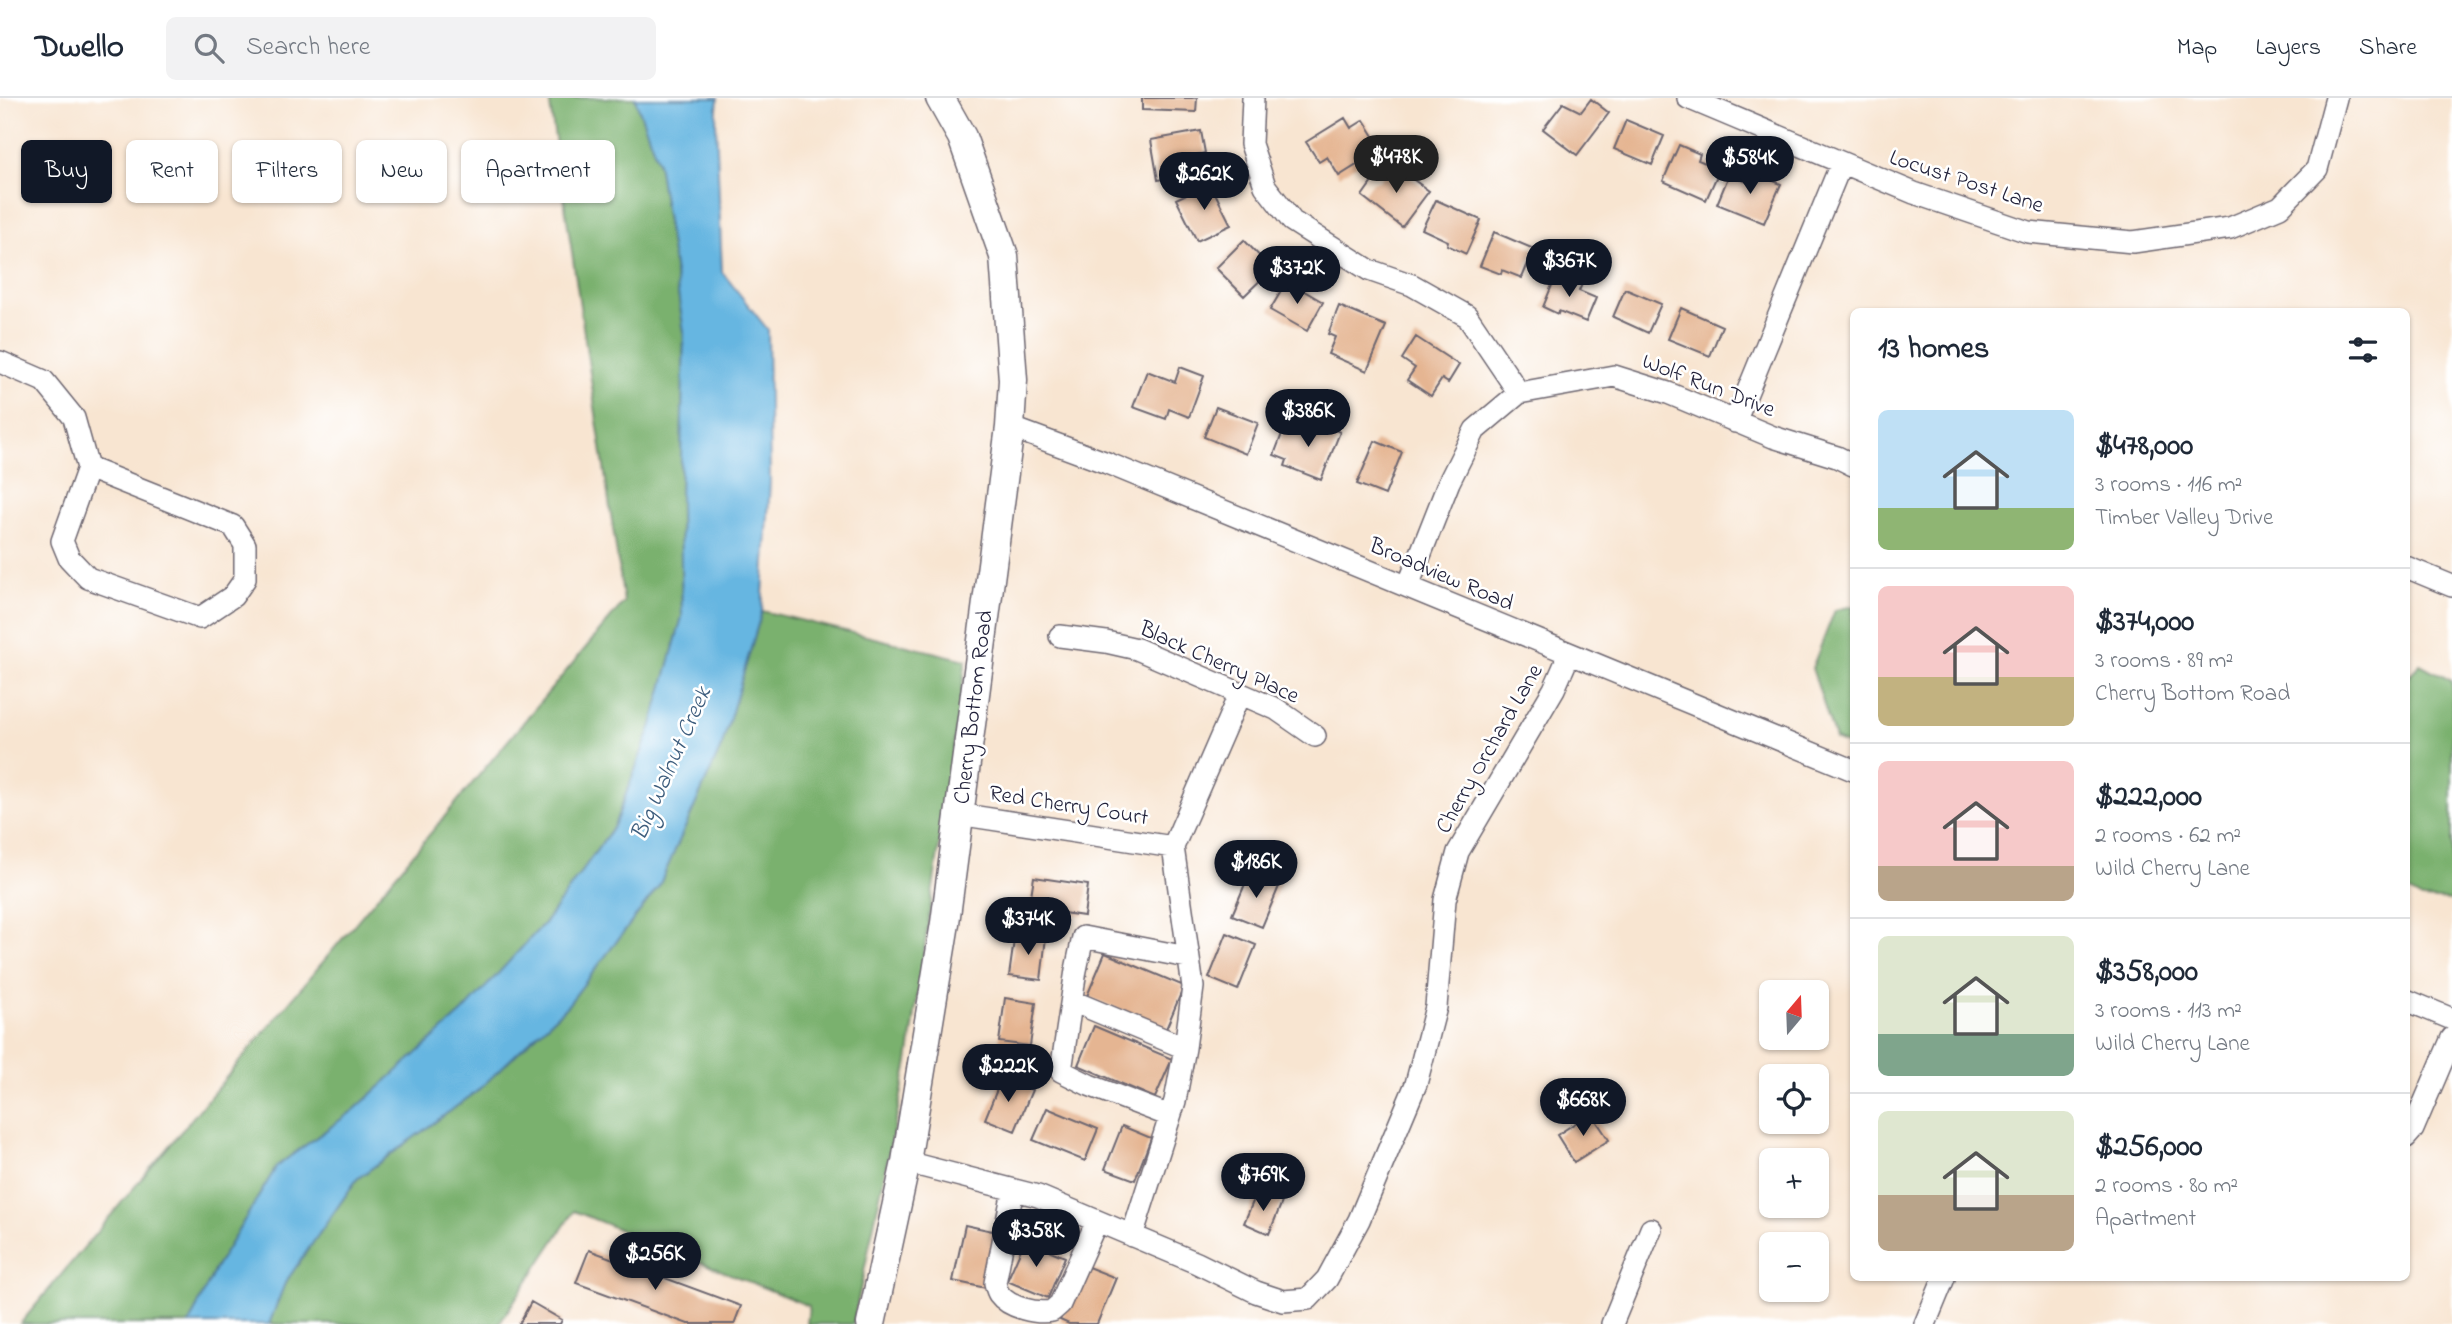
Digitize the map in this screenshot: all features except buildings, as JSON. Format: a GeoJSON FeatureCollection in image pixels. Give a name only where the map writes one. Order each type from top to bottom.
{"type":"FeatureCollection","features":[{"type":"Feature","properties":{"kind":"main road","name":"Cherry Bottom Road"},"geometry":{"type":"LineString","coordinates":[[871,1324],[906,1162],[944,923],[1010,427],[1013,380],[1004,256],[962,136],[940,98]]}},
{"type":"Feature","properties":{"kind":"street"},"geometry":{"type":"LineString","coordinates":[[1253,98],[1251,144],[1265,186],[1292,221],[1369,270],[1412,285],[1468,316],[1520,393]]}},
{"type":"Feature","properties":{"kind":"street","name":"Locust Post Lane"},"geometry":{"type":"LineString","coordinates":[[1688,98],[1914,193],[2028,232],[2133,242],[2231,228],[2280,207],[2318,169],[2336,98]]}},
{"type":"Feature","properties":{"kind":"street"},"geometry":{"type":"LineString","coordinates":[[1735,422],[1841,164]]}},
{"type":"Feature","properties":{"kind":"street"},"geometry":{"type":"LineString","coordinates":[[0,362],[44,382],[74,418],[88,468],[62,541],[69,558],[88,578],[200,618],[233,596],[245,579],[245,545],[233,526],[88,468]]}},
{"type":"Feature","properties":{"kind":"street","name":"Wolf Run Drive"},"geometry":{"type":"LineString","coordinates":[[1408,586],[1449,482],[1475,430],[1520,393],[1614,376],[1668,393],[1735,422],[1850,464]]}},
{"type":"Feature","properties":{"kind":"street","name":"Broadview Road"},"geometry":{"type":"LineString","coordinates":[[1010,427],[1107,463],[1850,769]]}},
{"type":"Feature","properties":{"kind":"street"},"geometry":{"type":"LineString","coordinates":[[2410,570],[2452,586]]}},
{"type":"Feature","properties":{"kind":"street","name":"Black Cherry Place"},"geometry":{"type":"LineString","coordinates":[[1060,636],[1137,649],[1276,709],[1315,736]]}},
{"type":"Feature","properties":{"kind":"street","name":"Cherry Orchard Lane"},"geometry":{"type":"LineString","coordinates":[[1132,1236],[1197,1263],[1256,1292],[1283,1301],[1308,1299],[1327,1279],[1359,1220],[1416,1084],[1436,1007],[1445,900],[1458,852],[1554,689],[1570,655]]}},
{"type":"Feature","properties":{"kind":"street","name":"Red Cherry Court"},"geometry":{"type":"LineString","coordinates":[[1132,1236],[1170,1116],[1185,1048],[1193,987],[1173,847],[1240,693]]}},
{"type":"Feature","properties":{"kind":"street","name":"Red Cherry Court"},"geometry":{"type":"LineString","coordinates":[[958,814],[1173,847]]}},
{"type":"Feature","properties":{"kind":"street"},"geometry":{"type":"LineString","coordinates":[[1170,1116],[1088,1085],[1061,1071],[1083,937],[1187,957]]}},
{"type":"Feature","properties":{"kind":"street"},"geometry":{"type":"LineString","coordinates":[[1072,1001],[1185,1048]]}},
{"type":"Feature","properties":{"kind":"street"},"geometry":{"type":"LineString","coordinates":[[2410,1002],[2452,1019]]}},
{"type":"Feature","properties":{"kind":"street"},"geometry":{"type":"LineString","coordinates":[[2410,1132],[2452,1038]]}},
{"type":"Feature","properties":{"kind":"street"},"geometry":{"type":"LineString","coordinates":[[906,1162],[1038,1196],[1132,1236]]}},
{"type":"Feature","properties":{"kind":"street"},"geometry":{"type":"LineString","coordinates":[[1013,1190],[995,1283],[999,1294],[1007,1301],[1034,1312],[1052,1311],[1060,1304],[1097,1221]]}},
{"type":"Feature","properties":{"kind":"street"},"geometry":{"type":"LineString","coordinates":[[1612,1324],[1651,1229]]}},
{"type":"Feature","properties":{"kind":"street"},"geometry":{"type":"LineString","coordinates":[[1925,1324],[1943,1281]]}},
{"type":"Feature","properties":{"kind":"green space"},"geometry":{"type":"Polygon","coordinates":[[[549,98],[635,98],[658,162],[684,332],[680,502],[682,617],[652,725],[614,826],[547,920],[464,1012],[354,1110],[277,1166],[215,1269],[189,1324],[20,1324],[624,602],[565,203],[615,203],[615,140],[555,140],[549,98]]]}},
{"type":"Feature","properties":{"kind":"green space"},"geometry":{"type":"Polygon","coordinates":[[[1850,607],[1850,746],[1835,739],[1812,668],[1835,610],[1850,607]]]}},
{"type":"Feature","properties":{"kind":"green space"},"geometry":{"type":"Polygon","coordinates":[[[762,611],[966,660],[908,1062],[853,1324],[807,1324],[809,1306],[574,1211],[499,1324],[269,1324],[285,1283],[357,1179],[476,1092],[567,1006],[659,886],[722,745],[762,611]]]}},
{"type":"Feature","properties":{"kind":"green space"},"geometry":{"type":"Polygon","coordinates":[[[2420,664],[2452,681],[2452,901],[2422,899],[2410,892],[2410,675],[2420,664]]]}},
{"type":"Feature","properties":{"kind":"water","name":"Big Walnut Creek"},"geometry":{"type":"Polygon","coordinates":[[[635,98],[718,98],[716,122],[722,272],[768,330],[770,482],[762,611],[722,745],[659,886],[567,1006],[476,1092],[357,1179],[285,1283],[269,1324],[189,1324],[215,1269],[277,1166],[354,1110],[463,1012],[547,920],[614,826],[652,725],[682,617],[680,502],[684,332],[658,162],[635,98]]]}}]}
